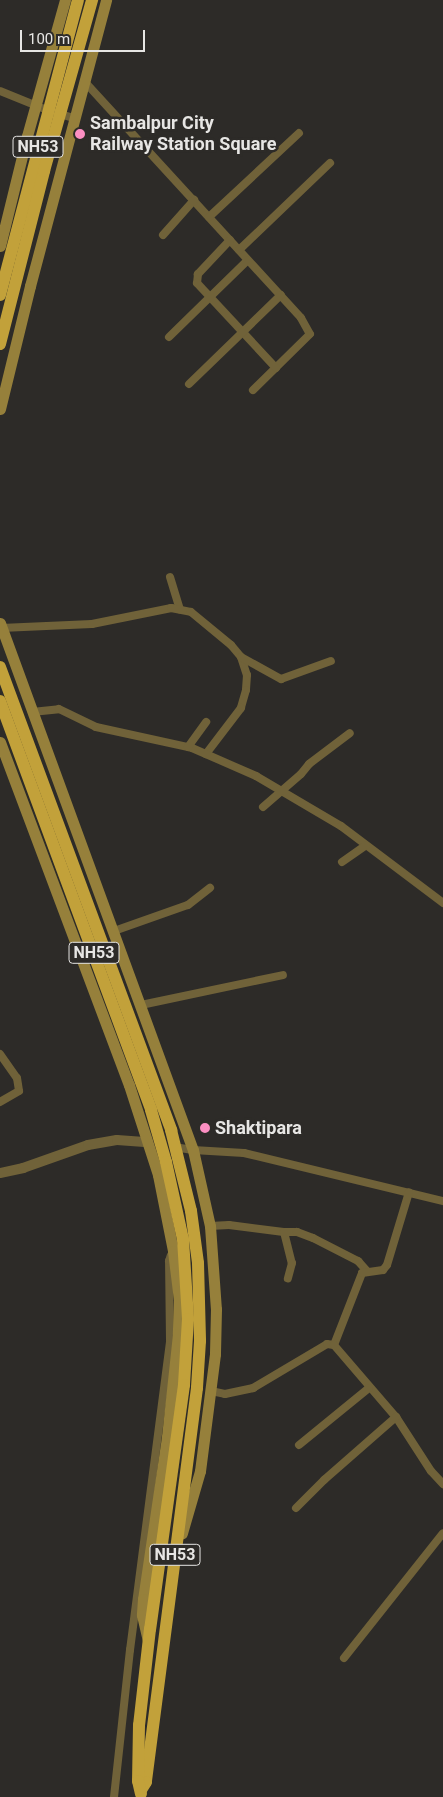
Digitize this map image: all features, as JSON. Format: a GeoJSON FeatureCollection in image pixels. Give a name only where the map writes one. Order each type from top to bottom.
{"type":"FeatureCollection","features":[{"type":"Feature","properties":{"kind":"highway","name":"NH53"},"geometry":{"type":"LineString","coordinates":[[0,295],[41,108],[78,0]]}},
{"type":"Feature","properties":{"kind":"highway","name":"NH53"},"geometry":{"type":"LineString","coordinates":[[0,344],[92,0]]}},
{"type":"Feature","properties":{"kind":"highway","name":"NH53"},"geometry":{"type":"LineString","coordinates":[[0,668],[161,1142],[183,1239],[194,1318],[198,1388],[146,1782],[141,1793]]}},
{"type":"Feature","properties":{"kind":"highway","name":"NH53"},"geometry":{"type":"LineString","coordinates":[[0,702],[49,816]]}},
{"type":"Feature","properties":{"kind":"highway","name":"NH53"},"geometry":{"type":"LineString","coordinates":[[141,1793],[138,1781],[139,1725],[148,1644],[181,1422],[194,1318]]}},
{"type":"Feature","properties":{"kind":"main road"},"geometry":{"type":"LineString","coordinates":[[0,243],[41,108],[65,0]]}},
{"type":"Feature","properties":{"kind":"main road"},"geometry":{"type":"LineString","coordinates":[[0,409],[106,0]]}},
{"type":"Feature","properties":{"kind":"main road"},"geometry":{"type":"LineString","coordinates":[[0,626],[114,931],[193,1150],[210,1226],[216,1309],[211,1391],[200,1471],[192,1504],[175,1552]]}},
{"type":"Feature","properties":{"kind":"main road"},"geometry":{"type":"LineString","coordinates":[[0,742],[148,1142],[158,1175],[173,1251],[178,1300],[178,1334],[167,1436],[143,1599],[142,1615],[148,1644]]}},
{"type":"Feature","properties":{"kind":"street"},"geometry":{"type":"LineString","coordinates":[[84,81],[281,295],[301,318],[310,334],[253,390]]}},
{"type":"Feature","properties":{"kind":"street"},"geometry":{"type":"LineString","coordinates":[[0,91],[41,108],[74,118]]}},
{"type":"Feature","properties":{"kind":"street"},"geometry":{"type":"LineString","coordinates":[[209,217],[299,133]]}},
{"type":"Feature","properties":{"kind":"street"},"geometry":{"type":"LineString","coordinates":[[239,250],[330,163]]}},
{"type":"Feature","properties":{"kind":"street"},"geometry":{"type":"LineString","coordinates":[[163,235],[194,200]]}},
{"type":"Feature","properties":{"kind":"street"},"geometry":{"type":"LineString","coordinates":[[230,240],[196,279],[196,283],[276,368]]}},
{"type":"Feature","properties":{"kind":"street"},"geometry":{"type":"LineString","coordinates":[[169,337],[248,260]]}},
{"type":"Feature","properties":{"kind":"street"},"geometry":{"type":"LineString","coordinates":[[189,384],[281,295]]}},
{"type":"Feature","properties":{"kind":"street"},"geometry":{"type":"LineString","coordinates":[[170,577],[180,609]]}},
{"type":"Feature","properties":{"kind":"street"},"geometry":{"type":"LineString","coordinates":[[0,626],[92,624],[171,608],[191,612],[231,645],[241,658],[246,675],[246,690],[241,708],[206,754]]}},
{"type":"Feature","properties":{"kind":"street"},"geometry":{"type":"LineString","coordinates":[[241,658],[281,679],[331,661]]}},
{"type":"Feature","properties":{"kind":"street"},"geometry":{"type":"LineString","coordinates":[[32,712],[59,709],[96,727],[188,747],[256,776],[342,826],[443,903]]}},
{"type":"Feature","properties":{"kind":"street"},"geometry":{"type":"LineString","coordinates":[[188,747],[206,722]]}},
{"type":"Feature","properties":{"kind":"street"},"geometry":{"type":"LineString","coordinates":[[263,807],[282,792],[309,764],[350,734]]}},
{"type":"Feature","properties":{"kind":"street"},"geometry":{"type":"LineString","coordinates":[[342,862],[366,845]]}},
{"type":"Feature","properties":{"kind":"street"},"geometry":{"type":"LineString","coordinates":[[114,931],[188,905],[210,888]]}},
{"type":"Feature","properties":{"kind":"street"},"geometry":{"type":"LineString","coordinates":[[141,1005],[283,975]]}},
{"type":"Feature","properties":{"kind":"street"},"geometry":{"type":"LineString","coordinates":[[0,1054],[17,1078],[19,1091],[12,1097],[0,1102]]}},
{"type":"Feature","properties":{"kind":"street"},"geometry":{"type":"LineString","coordinates":[[0,1173],[23,1168],[88,1145],[117,1140],[148,1142],[193,1150],[244,1153],[443,1201]]}},
{"type":"Feature","properties":{"kind":"street"},"geometry":{"type":"LineString","coordinates":[[334,1345],[362,1273],[383,1270],[388,1266],[409,1192]]}},
{"type":"Feature","properties":{"kind":"street"},"geometry":{"type":"LineString","coordinates":[[210,1226],[229,1225],[298,1232],[358,1261],[367,1271]]}},
{"type":"Feature","properties":{"kind":"street"},"geometry":{"type":"LineString","coordinates":[[284,1232],[292,1263],[288,1278]]}},
{"type":"Feature","properties":{"kind":"street"},"geometry":{"type":"LineString","coordinates":[[114,1797],[130,1650],[169,1349],[169,1261],[173,1251]]}},
{"type":"Feature","properties":{"kind":"street"},"geometry":{"type":"LineString","coordinates":[[211,1391],[224,1394],[253,1388],[327,1344],[334,1345],[369,1388],[396,1417],[432,1471],[443,1484]]}},
{"type":"Feature","properties":{"kind":"street"},"geometry":{"type":"LineString","coordinates":[[299,1445],[369,1388]]}},
{"type":"Feature","properties":{"kind":"street"},"geometry":{"type":"LineString","coordinates":[[296,1508],[324,1480],[396,1417]]}},
{"type":"Feature","properties":{"kind":"street"},"geometry":{"type":"LineString","coordinates":[[344,1658],[443,1533]]}},
{"type":"Feature","properties":{"kind":"place","name":"Sambalpur City Railway Station Square"},"geometry":{"type":"Point","coordinates":[80,134]}},
{"type":"Feature","properties":{"kind":"place","name":"Shaktipara"},"geometry":{"type":"Point","coordinates":[205,1128]}}]}
